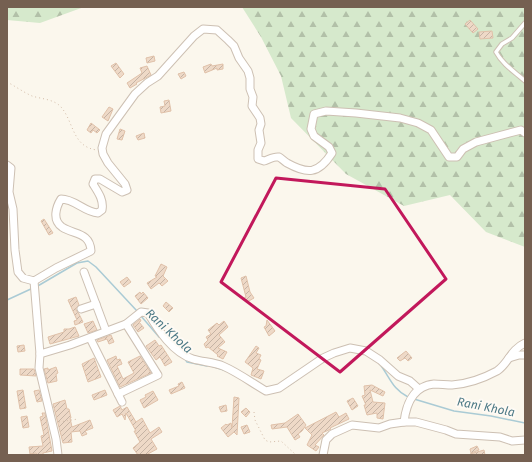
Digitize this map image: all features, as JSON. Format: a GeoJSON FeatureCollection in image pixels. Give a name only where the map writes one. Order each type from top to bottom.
{"type":"FeatureCollection","features":[{"type":"Feature","properties":{"kind":"street"},"geometry":{"type":"LineString","coordinates":[[35,286],[56,268],[91,251],[91,245],[86,238],[75,231],[61,226],[55,216],[56,206],[61,198],[67,199],[92,213],[98,213],[102,210],[103,205],[99,193],[93,184],[95,179],[100,179],[122,192],[127,190],[125,184],[108,163],[103,151],[102,148],[106,134],[135,94],[147,83],[158,76],[194,36],[203,29],[217,30],[228,40],[234,46],[239,58],[248,71],[250,78],[250,89],[253,97],[252,106],[260,118],[261,124],[259,130],[261,143],[258,150],[258,159],[264,161],[274,157],[279,157],[304,171],[313,171],[326,162],[332,153],[329,147],[314,136],[311,129],[314,114],[326,111],[400,118],[418,124],[431,130],[449,157],[457,157],[463,149],[476,142],[521,130],[525,133]]}},
{"type":"Feature","properties":{"kind":"street"},"geometry":{"type":"LineString","coordinates":[[7,165],[11,168],[9,192],[13,208],[15,250],[18,272],[23,278],[35,286]]}},
{"type":"Feature","properties":{"kind":"street"},"geometry":{"type":"LineString","coordinates":[[84,272],[106,331]]}},
{"type":"Feature","properties":{"kind":"street"},"geometry":{"type":"LineString","coordinates":[[35,286],[40,354],[39,368],[58,455]]}},
{"type":"Feature","properties":{"kind":"street"},"geometry":{"type":"LineString","coordinates":[[81,309],[96,304]]}},
{"type":"Feature","properties":{"kind":"street"},"geometry":{"type":"LineString","coordinates":[[40,354],[90,338],[126,324],[141,312],[148,313],[169,342],[180,352],[191,358],[222,366],[266,391],[279,388],[323,358],[350,348],[366,351],[380,360],[398,376],[410,381],[419,389]]}},
{"type":"Feature","properties":{"kind":"street"},"geometry":{"type":"LineString","coordinates":[[118,394],[158,375],[126,324]]}},
{"type":"Feature","properties":{"kind":"street"},"geometry":{"type":"LineString","coordinates":[[90,338],[122,402]]}},
{"type":"Feature","properties":{"kind":"street"},"geometry":{"type":"LineString","coordinates":[[404,422],[409,402],[419,389],[433,384],[453,385],[481,378],[498,370],[510,358],[513,350],[525,343]]}},
{"type":"Feature","properties":{"kind":"street"},"geometry":{"type":"LineString","coordinates":[[510,358],[525,355]]}},
{"type":"Feature","properties":{"kind":"street"},"geometry":{"type":"LineString","coordinates":[[323,455],[323,447],[326,440],[332,434],[352,425],[379,428],[390,424],[416,422],[456,434],[500,437],[512,441],[525,440]]}},
{"type":"Feature","properties":{"kind":"lane"},"geometry":{"type":"LineString","coordinates":[[525,23],[512,38],[502,44],[496,52],[511,70],[525,81]]}},
{"type":"Feature","properties":{"kind":"path"},"geometry":{"type":"LineString","coordinates":[[7,82],[32,96],[46,99],[59,105],[66,114],[75,136],[84,146],[94,150],[103,151]]}},
{"type":"Feature","properties":{"kind":"path"},"geometry":{"type":"LineString","coordinates":[[254,412],[255,420],[265,440],[269,442],[282,441],[295,454],[298,455]]}},
{"type":"Feature","properties":{"kind":"path"},"geometry":{"type":"LineString","coordinates":[[52,423],[78,418]]}},
{"type":"Feature","properties":{"kind":"highlighted area"},"geometry":{"type":"Polygon","coordinates":[[[276,178],[385,189],[446,279],[340,372],[221,282],[276,178]]]}},
{"type":"Feature","properties":{"kind":"green space"},"geometry":{"type":"Polygon","coordinates":[[[7,7],[84,7],[40,23],[7,20],[7,7]]]}},
{"type":"Feature","properties":{"kind":"green space"},"geometry":{"type":"Polygon","coordinates":[[[242,7],[525,7],[525,247],[486,232],[450,195],[404,206],[346,174],[291,118],[281,76],[261,37],[242,7]]]}},
{"type":"Feature","properties":{"kind":"building"},"geometry":{"type":"Polygon","coordinates":[[[470,20],[478,29],[473,33],[465,24],[470,20]]]}},
{"type":"Feature","properties":{"kind":"building"},"geometry":{"type":"Polygon","coordinates":[[[492,31],[493,38],[480,39],[479,32],[492,31]]]}},
{"type":"Feature","properties":{"kind":"building"},"geometry":{"type":"Polygon","coordinates":[[[154,56],[155,61],[147,63],[146,58],[154,56]]]}},
{"type":"Feature","properties":{"kind":"building"},"geometry":{"type":"Polygon","coordinates":[[[116,63],[124,74],[120,78],[111,66],[116,63]]]}},
{"type":"Feature","properties":{"kind":"building"},"geometry":{"type":"Polygon","coordinates":[[[211,64],[212,66],[223,64],[223,69],[217,70],[217,68],[205,73],[203,67],[211,64]]]}},
{"type":"Feature","properties":{"kind":"building"},"geometry":{"type":"Polygon","coordinates":[[[147,66],[151,75],[130,88],[127,83],[142,73],[140,68],[147,66]]]}},
{"type":"Feature","properties":{"kind":"building"},"geometry":{"type":"Polygon","coordinates":[[[184,72],[186,76],[181,79],[178,74],[184,72]]]}},
{"type":"Feature","properties":{"kind":"building"},"geometry":{"type":"Polygon","coordinates":[[[169,100],[171,111],[161,113],[160,107],[165,106],[164,101],[169,100]]]}},
{"type":"Feature","properties":{"kind":"building"},"geometry":{"type":"Polygon","coordinates":[[[109,107],[113,109],[108,121],[102,117],[109,107]]]}},
{"type":"Feature","properties":{"kind":"building"},"geometry":{"type":"Polygon","coordinates":[[[91,123],[100,130],[97,133],[93,130],[91,133],[87,130],[91,123]]]}},
{"type":"Feature","properties":{"kind":"building"},"geometry":{"type":"Polygon","coordinates":[[[120,129],[125,131],[122,140],[117,139],[120,129]]]}},
{"type":"Feature","properties":{"kind":"building"},"geometry":{"type":"Polygon","coordinates":[[[144,133],[145,138],[138,140],[136,136],[144,133]]]}},
{"type":"Feature","properties":{"kind":"building"},"geometry":{"type":"Polygon","coordinates":[[[44,219],[53,233],[49,235],[41,221],[44,219]]]}},
{"type":"Feature","properties":{"kind":"building"},"geometry":{"type":"Polygon","coordinates":[[[161,264],[167,267],[163,276],[168,281],[162,286],[159,283],[151,289],[147,283],[157,277],[155,276],[161,264]]]}},
{"type":"Feature","properties":{"kind":"building"},"geometry":{"type":"Polygon","coordinates":[[[246,276],[250,292],[254,298],[247,302],[244,298],[246,297],[241,278],[246,276]]]}},
{"type":"Feature","properties":{"kind":"building"},"geometry":{"type":"Polygon","coordinates":[[[127,277],[131,282],[124,287],[120,282],[127,277]]]}},
{"type":"Feature","properties":{"kind":"building"},"geometry":{"type":"Polygon","coordinates":[[[140,292],[141,294],[143,292],[148,298],[141,304],[135,296],[140,292]]]}},
{"type":"Feature","properties":{"kind":"building"},"geometry":{"type":"Polygon","coordinates":[[[76,297],[79,305],[76,310],[83,322],[75,325],[74,321],[77,320],[68,300],[76,297]]]}},
{"type":"Feature","properties":{"kind":"building"},"geometry":{"type":"Polygon","coordinates":[[[166,302],[173,308],[169,312],[163,306],[166,302]]]}},
{"type":"Feature","properties":{"kind":"building"},"geometry":{"type":"Polygon","coordinates":[[[140,319],[141,321],[139,322],[144,328],[138,332],[133,325],[140,319]]]}},
{"type":"Feature","properties":{"kind":"building"},"geometry":{"type":"Polygon","coordinates":[[[267,320],[275,331],[269,336],[264,327],[266,326],[267,320]]]}},
{"type":"Feature","properties":{"kind":"building"},"geometry":{"type":"Polygon","coordinates":[[[93,321],[97,330],[88,333],[84,324],[93,321]]]}},
{"type":"Feature","properties":{"kind":"building"},"geometry":{"type":"Polygon","coordinates":[[[224,321],[228,327],[219,335],[225,342],[218,348],[227,352],[223,359],[217,356],[218,355],[208,347],[206,348],[204,344],[208,340],[206,337],[211,334],[208,330],[217,323],[219,325],[224,321]]]}},
{"type":"Feature","properties":{"kind":"building"},"geometry":{"type":"Polygon","coordinates":[[[75,327],[79,336],[50,344],[48,337],[64,332],[64,329],[75,327]]]}},
{"type":"Feature","properties":{"kind":"building"},"geometry":{"type":"Polygon","coordinates":[[[111,335],[114,342],[109,344],[107,339],[98,342],[97,340],[111,335]]]}},
{"type":"Feature","properties":{"kind":"building"},"geometry":{"type":"Polygon","coordinates":[[[155,340],[159,346],[161,345],[172,362],[165,366],[160,357],[156,360],[146,346],[155,340]]]}},
{"type":"Feature","properties":{"kind":"building"},"geometry":{"type":"Polygon","coordinates":[[[24,345],[25,351],[18,352],[17,346],[24,345]]]}},
{"type":"Feature","properties":{"kind":"building"},"geometry":{"type":"Polygon","coordinates":[[[256,346],[259,348],[256,353],[261,355],[259,359],[261,360],[257,369],[264,371],[261,379],[251,375],[253,368],[245,362],[256,346]]]}},
{"type":"Feature","properties":{"kind":"building"},"geometry":{"type":"Polygon","coordinates":[[[406,351],[412,358],[408,361],[405,358],[400,361],[397,358],[406,351]]]}},
{"type":"Feature","properties":{"kind":"building"},"geometry":{"type":"Polygon","coordinates":[[[116,356],[117,360],[120,359],[122,364],[117,366],[123,379],[134,373],[128,362],[140,356],[151,373],[120,387],[107,360],[116,356]]]}},
{"type":"Feature","properties":{"kind":"building"},"geometry":{"type":"Polygon","coordinates":[[[94,358],[101,377],[88,382],[82,364],[94,358]]]}},
{"type":"Feature","properties":{"kind":"building"},"geometry":{"type":"Polygon","coordinates":[[[56,367],[58,373],[56,374],[57,381],[48,383],[44,369],[48,368],[48,370],[56,367]]]}},
{"type":"Feature","properties":{"kind":"building"},"geometry":{"type":"Polygon","coordinates":[[[20,369],[34,369],[36,376],[20,375],[20,369]]]}},
{"type":"Feature","properties":{"kind":"building"},"geometry":{"type":"Polygon","coordinates":[[[182,382],[185,388],[171,394],[169,390],[179,386],[178,384],[182,382]]]}},
{"type":"Feature","properties":{"kind":"building"},"geometry":{"type":"Polygon","coordinates":[[[372,385],[385,392],[383,396],[370,390],[373,402],[385,403],[383,419],[377,418],[377,413],[367,415],[364,405],[366,405],[362,396],[365,395],[364,386],[372,385]]]}},
{"type":"Feature","properties":{"kind":"building"},"geometry":{"type":"Polygon","coordinates":[[[23,390],[26,408],[20,409],[17,391],[23,390]]]}},
{"type":"Feature","properties":{"kind":"building"},"geometry":{"type":"Polygon","coordinates":[[[39,390],[42,401],[37,402],[34,391],[39,390]]]}},
{"type":"Feature","properties":{"kind":"building"},"geometry":{"type":"Polygon","coordinates":[[[105,390],[107,395],[94,400],[92,395],[105,390]]]}},
{"type":"Feature","properties":{"kind":"building"},"geometry":{"type":"Polygon","coordinates":[[[153,391],[158,400],[144,408],[140,400],[146,397],[145,395],[153,391]]]}},
{"type":"Feature","properties":{"kind":"building"},"geometry":{"type":"Polygon","coordinates":[[[234,397],[239,398],[237,435],[234,432],[228,437],[221,428],[226,424],[231,423],[232,428],[234,397]]]}},
{"type":"Feature","properties":{"kind":"building"},"geometry":{"type":"Polygon","coordinates":[[[353,398],[358,406],[352,410],[347,401],[353,398]]]}},
{"type":"Feature","properties":{"kind":"building"},"geometry":{"type":"Polygon","coordinates":[[[65,400],[67,409],[69,409],[72,427],[90,420],[93,428],[85,431],[87,434],[82,436],[80,431],[71,432],[72,442],[63,443],[53,404],[65,400]]]}},
{"type":"Feature","properties":{"kind":"building"},"geometry":{"type":"Polygon","coordinates":[[[226,405],[227,411],[221,412],[219,407],[226,405]]]}},
{"type":"Feature","properties":{"kind":"building"},"geometry":{"type":"Polygon","coordinates":[[[120,406],[122,410],[127,407],[136,422],[142,418],[150,433],[159,427],[162,432],[151,439],[157,449],[146,455],[138,455],[133,448],[140,442],[126,413],[125,420],[122,414],[117,417],[113,410],[120,406]]]}},
{"type":"Feature","properties":{"kind":"building"},"geometry":{"type":"Polygon","coordinates":[[[246,408],[250,412],[246,417],[241,412],[246,408]]]}},
{"type":"Feature","properties":{"kind":"building"},"geometry":{"type":"Polygon","coordinates":[[[336,412],[339,417],[346,413],[349,419],[322,433],[324,435],[315,445],[319,447],[316,451],[307,445],[312,435],[305,428],[336,412]]]}},
{"type":"Feature","properties":{"kind":"building"},"geometry":{"type":"Polygon","coordinates":[[[42,413],[45,413],[52,451],[43,453],[43,455],[37,455],[36,453],[30,454],[29,447],[43,446],[41,436],[44,435],[40,417],[43,416],[42,413]]]}},
{"type":"Feature","properties":{"kind":"building"},"geometry":{"type":"Polygon","coordinates":[[[298,414],[306,425],[298,434],[300,437],[295,440],[287,427],[272,429],[271,425],[285,423],[298,414]]]}},
{"type":"Feature","properties":{"kind":"building"},"geometry":{"type":"Polygon","coordinates":[[[27,416],[29,427],[23,428],[21,417],[27,416]]]}},
{"type":"Feature","properties":{"kind":"building"},"geometry":{"type":"Polygon","coordinates":[[[247,425],[250,432],[244,434],[241,427],[247,425]]]}},
{"type":"Feature","properties":{"kind":"building"},"geometry":{"type":"Polygon","coordinates":[[[477,446],[479,450],[471,453],[470,449],[477,446]]]}},
{"type":"Feature","properties":{"kind":"building"},"geometry":{"type":"Polygon","coordinates":[[[484,450],[485,455],[470,455],[470,454],[484,450]]]}},
{"type":"Feature","properties":{"kind":"waterway","name":"Rani Khola"},"geometry":{"type":"LineString","coordinates":[[36,287],[77,263],[88,261],[96,267],[137,311]]}},
{"type":"Feature","properties":{"kind":"waterway","name":"Rani Khola"},"geometry":{"type":"LineString","coordinates":[[7,300],[33,288]]}},
{"type":"Feature","properties":{"kind":"waterway","name":"Rani Khola"},"geometry":{"type":"LineString","coordinates":[[141,316],[159,337]]}},
{"type":"Feature","properties":{"kind":"waterway","name":"Rani Khola"},"geometry":{"type":"LineString","coordinates":[[185,359],[187,362],[207,366]]}},
{"type":"Feature","properties":{"kind":"waterway","name":"Rani Khola"},"geometry":{"type":"LineString","coordinates":[[379,363],[398,390],[408,397]]}},
{"type":"Feature","properties":{"kind":"waterway","name":"Rani Khola"},"geometry":{"type":"LineString","coordinates":[[211,366],[227,371]]}},
{"type":"Feature","properties":{"kind":"waterway","name":"Rani Khola"},"geometry":{"type":"LineString","coordinates":[[288,386],[297,380]]}},
{"type":"Feature","properties":{"kind":"waterway","name":"Rani Khola"},"geometry":{"type":"LineString","coordinates":[[414,399],[454,411],[491,416],[525,423]]}}]}
